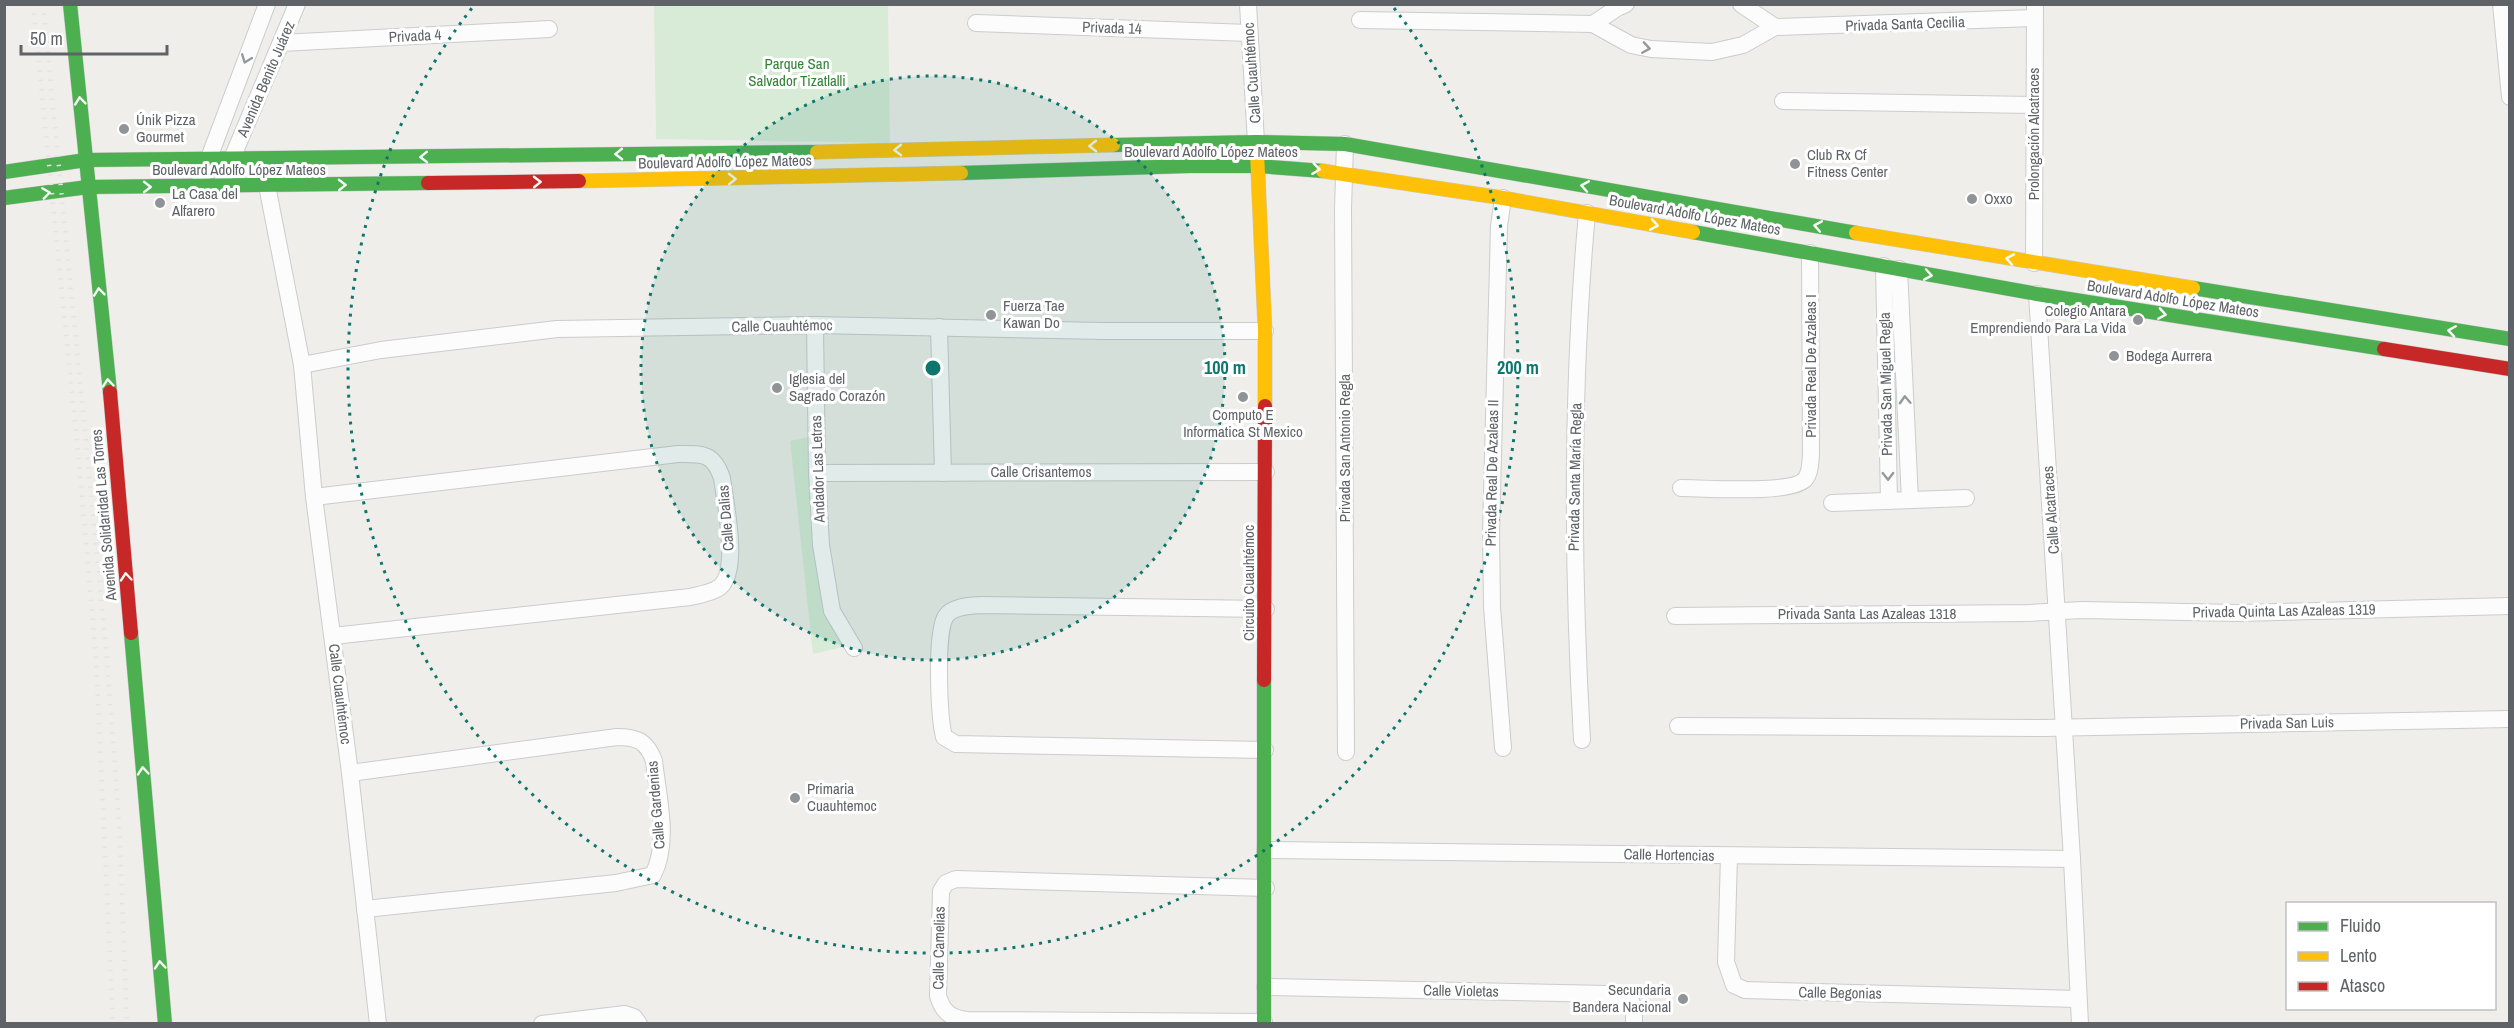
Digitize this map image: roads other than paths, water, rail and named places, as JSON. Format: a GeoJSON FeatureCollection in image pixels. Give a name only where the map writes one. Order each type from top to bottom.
{"type":"FeatureCollection","features":[{"type":"Feature","properties":{"kind":"street","name":"Avenida Solidaridad Las Torres"},"geometry":{"type":"LineString","coordinates":[[70,4],[106,350],[165,1023]]}},
{"type":"Feature","properties":{"kind":"street","name":"Avenida Benito Juárez"},"geometry":{"type":"LineString","coordinates":[[198,187],[267,4]]}},
{"type":"Feature","properties":{"kind":"street","name":"Avenida Benito Juárez"},"geometry":{"type":"LineString","coordinates":[[220,187],[297,4]]}},
{"type":"Feature","properties":{"kind":"street","name":"Calle Cuauhtémoc"},"geometry":{"type":"LineString","coordinates":[[1248,4],[1256,142]]}},
{"type":"Feature","properties":{"kind":"street"},"geometry":{"type":"LineString","coordinates":[[1593,24],[1626,4]]}},
{"type":"Feature","properties":{"kind":"street"},"geometry":{"type":"LineString","coordinates":[[1741,4],[1775,27]]}},
{"type":"Feature","properties":{"kind":"street","name":"Privada Santa Cecilia"},"geometry":{"type":"LineString","coordinates":[[1360,20],[1593,24],[1631,45],[1650,49],[1712,52],[1743,45],[1775,27],[2035,11]]}},
{"type":"Feature","properties":{"kind":"street","name":"Prolongación Alcatraces"},"geometry":{"type":"LineString","coordinates":[[2034,263],[2035,11]]}},
{"type":"Feature","properties":{"kind":"street"},"geometry":{"type":"LineString","coordinates":[[2504,12],[2510,97]]}},
{"type":"Feature","properties":{"kind":"street","name":"Privada 14"},"geometry":{"type":"LineString","coordinates":[[976,23],[1249,33]]}},
{"type":"Feature","properties":{"kind":"street","name":"Privada 4"},"geometry":{"type":"LineString","coordinates":[[281,43],[549,29]]}},
{"type":"Feature","properties":{"kind":"street"},"geometry":{"type":"LineString","coordinates":[[1783,101],[2034,105]]}},
{"type":"Feature","properties":{"kind":"street","name":"Boulevard Adolfo López Mateos"},"geometry":{"type":"LineString","coordinates":[[4,172],[86,160],[262,160],[1256,142],[1345,144],[2034,263],[2510,339]]}},
{"type":"Feature","properties":{"kind":"street","name":"Circuito Cuauhtémoc"},"geometry":{"type":"LineString","coordinates":[[1256,142],[1265,332],[1266,888],[1264,1023]]}},
{"type":"Feature","properties":{"kind":"street","name":"Privada San Antonio Regla"},"geometry":{"type":"LineString","coordinates":[[1345,144],[1346,752]]}},
{"type":"Feature","properties":{"kind":"street"},"geometry":{"type":"LineString","coordinates":[[753,179],[755,152]]}},
{"type":"Feature","properties":{"kind":"street","name":"Calle Cuauhtémoc"},"geometry":{"type":"LineString","coordinates":[[262,160],[302,365],[315,497],[350,773],[378,1023]]}},
{"type":"Feature","properties":{"kind":"street","name":"Boulevard Adolfo López Mateos"},"geometry":{"type":"LineString","coordinates":[[4,198],[88,187],[753,179],[1258,166],[1344,173],[1503,198],[2037,294],[2510,369]]}},
{"type":"Feature","properties":{"kind":"street","name":"Privada Real De Azaleas II"},"geometry":{"type":"LineString","coordinates":[[1503,198],[1498,238],[1491,532],[1492,607],[1503,748]]}},
{"type":"Feature","properties":{"kind":"street","name":"Privada Santa María Regla"},"geometry":{"type":"LineString","coordinates":[[1582,740],[1574,598],[1573,489],[1587,213]]}},
{"type":"Feature","properties":{"kind":"street","name":"Privada Real De Azaleas I"},"geometry":{"type":"LineString","coordinates":[[1681,488],[1776,488],[1798,484],[1806,479],[1811,455],[1810,253]]}},
{"type":"Feature","properties":{"kind":"street","name":"Privada San Miguel Regla"},"geometry":{"type":"LineString","coordinates":[[1891,268],[1910,500]]}},
{"type":"Feature","properties":{"kind":"street","name":"Privada San Miguel Regla"},"geometry":{"type":"LineString","coordinates":[[1889,501],[1891,268]]}},
{"type":"Feature","properties":{"kind":"street","name":"Calle Alcatraces"},"geometry":{"type":"LineString","coordinates":[[2037,294],[2058,612],[2080,1023]]}},
{"type":"Feature","properties":{"kind":"street","name":"Calle Cuauhtémoc"},"geometry":{"type":"LineString","coordinates":[[302,365],[381,350],[557,329],[815,325],[1265,332]]}},
{"type":"Feature","properties":{"kind":"street","name":"Andador Las Letras"},"geometry":{"type":"LineString","coordinates":[[815,325],[817,473],[821,545],[832,611],[854,648]]}},
{"type":"Feature","properties":{"kind":"street"},"geometry":{"type":"LineString","coordinates":[[939,327],[943,473]]}},
{"type":"Feature","properties":{"kind":"street","name":"Calle Dalias"},"geometry":{"type":"LineString","coordinates":[[315,497],[678,454],[698,454],[709,457],[718,465],[722,478],[730,562],[727,578],[720,587],[708,593],[690,597],[333,636]]}},
{"type":"Feature","properties":{"kind":"street","name":"Calle Crisantemos"},"geometry":{"type":"LineString","coordinates":[[817,473],[1266,472]]}},
{"type":"Feature","properties":{"kind":"street"},"geometry":{"type":"LineString","coordinates":[[1832,503],[1966,498]]}},
{"type":"Feature","properties":{"kind":"street"},"geometry":{"type":"LineString","coordinates":[[1265,750],[956,744],[944,737],[940,713],[940,632],[946,616],[953,610],[981,605],[1266,609]]}},
{"type":"Feature","properties":{"kind":"street","name":"Privada Quinta Las Azaleas 1319"},"geometry":{"type":"LineString","coordinates":[[2058,612],[2082,610],[2250,613],[2510,606]]}},
{"type":"Feature","properties":{"kind":"street","name":"Privada Santa Las Azaleas 1318"},"geometry":{"type":"LineString","coordinates":[[1675,616],[2058,612]]}},
{"type":"Feature","properties":{"kind":"street","name":"Privada San Luis"},"geometry":{"type":"LineString","coordinates":[[2064,727],[2510,719]]}},
{"type":"Feature","properties":{"kind":"street"},"geometry":{"type":"LineString","coordinates":[[1678,726],[2064,727]]}},
{"type":"Feature","properties":{"kind":"street","name":"Calle Gardenias"},"geometry":{"type":"LineString","coordinates":[[350,773],[617,737],[641,740],[650,749],[654,761],[662,848],[653,875],[616,883],[365,909]]}},
{"type":"Feature","properties":{"kind":"street","name":"Calle Hortencias"},"geometry":{"type":"LineString","coordinates":[[1265,850],[2072,859]]}},
{"type":"Feature","properties":{"kind":"street","name":"Calle Begonias"},"geometry":{"type":"LineString","coordinates":[[1729,856],[1726,962],[1734,986],[1745,990],[2079,999]]}},
{"type":"Feature","properties":{"kind":"street","name":"Calle Camelias"},"geometry":{"type":"LineString","coordinates":[[1264,1023],[967,1020],[955,1019],[948,1015],[941,1008],[938,996],[941,891],[946,883],[956,879],[1266,888]]}},
{"type":"Feature","properties":{"kind":"street","name":"Calle Violetas"},"geometry":{"type":"LineString","coordinates":[[1265,987],[1608,994],[1630,999],[1634,1008],[1634,1023]]}},
{"type":"Feature","properties":{"kind":"street"},"geometry":{"type":"LineString","coordinates":[[542,1023],[625,1014],[634,1017],[639,1023]]}},
{"type":"Feature","properties":{"kind":"railway"},"geometry":{"type":"LineString","coordinates":[[33,4],[80,473],[96,659],[113,1024]]}},
{"type":"Feature","properties":{"kind":"railway"},"geometry":{"type":"LineString","coordinates":[[43,4],[107,658],[119,824],[127,1024]]}},
{"type":"Feature","properties":{"kind":"place","name":"Únik Pizza Gourmet"},"geometry":{"type":"Point","coordinates":[124,129]}},
{"type":"Feature","properties":{"kind":"place","name":"Club Rx Cf Fitness Center"},"geometry":{"type":"Point","coordinates":[1795,164]}},
{"type":"Feature","properties":{"kind":"place","name":"Oxxo"},"geometry":{"type":"Point","coordinates":[1972,199]}},
{"type":"Feature","properties":{"kind":"place","name":"La Casa del Alfarero"},"geometry":{"type":"Point","coordinates":[160,203]}},
{"type":"Feature","properties":{"kind":"place","name":"Fuerza Tae Kawan Do"},"geometry":{"type":"Point","coordinates":[991,315]}},
{"type":"Feature","properties":{"kind":"place","name":"Colegio Antara Emprendiendo Para La Vida"},"geometry":{"type":"Point","coordinates":[2138,320]}},
{"type":"Feature","properties":{"kind":"place","name":"Bodega Aurrera"},"geometry":{"type":"Point","coordinates":[2114,356]}},
{"type":"Feature","properties":{"kind":"place","name":"Iglesia del Sagrado Corazón"},"geometry":{"type":"Point","coordinates":[777,388]}},
{"type":"Feature","properties":{"kind":"place","name":"Computo E Informatica St Mexico"},"geometry":{"type":"Point","coordinates":[1243,397]}},
{"type":"Feature","properties":{"kind":"place","name":"Primaria Cuauhtemoc"},"geometry":{"type":"Point","coordinates":[795,798]}},
{"type":"Feature","properties":{"kind":"place","name":"Secundaria Bandera Nacional"},"geometry":{"type":"Point","coordinates":[1683,999]}},
{"type":"Feature","properties":{"kind":"park label","name":"Parque San Salvador Tizatlalli"},"geometry":{"type":"Point","coordinates":[797,72]}}]}
